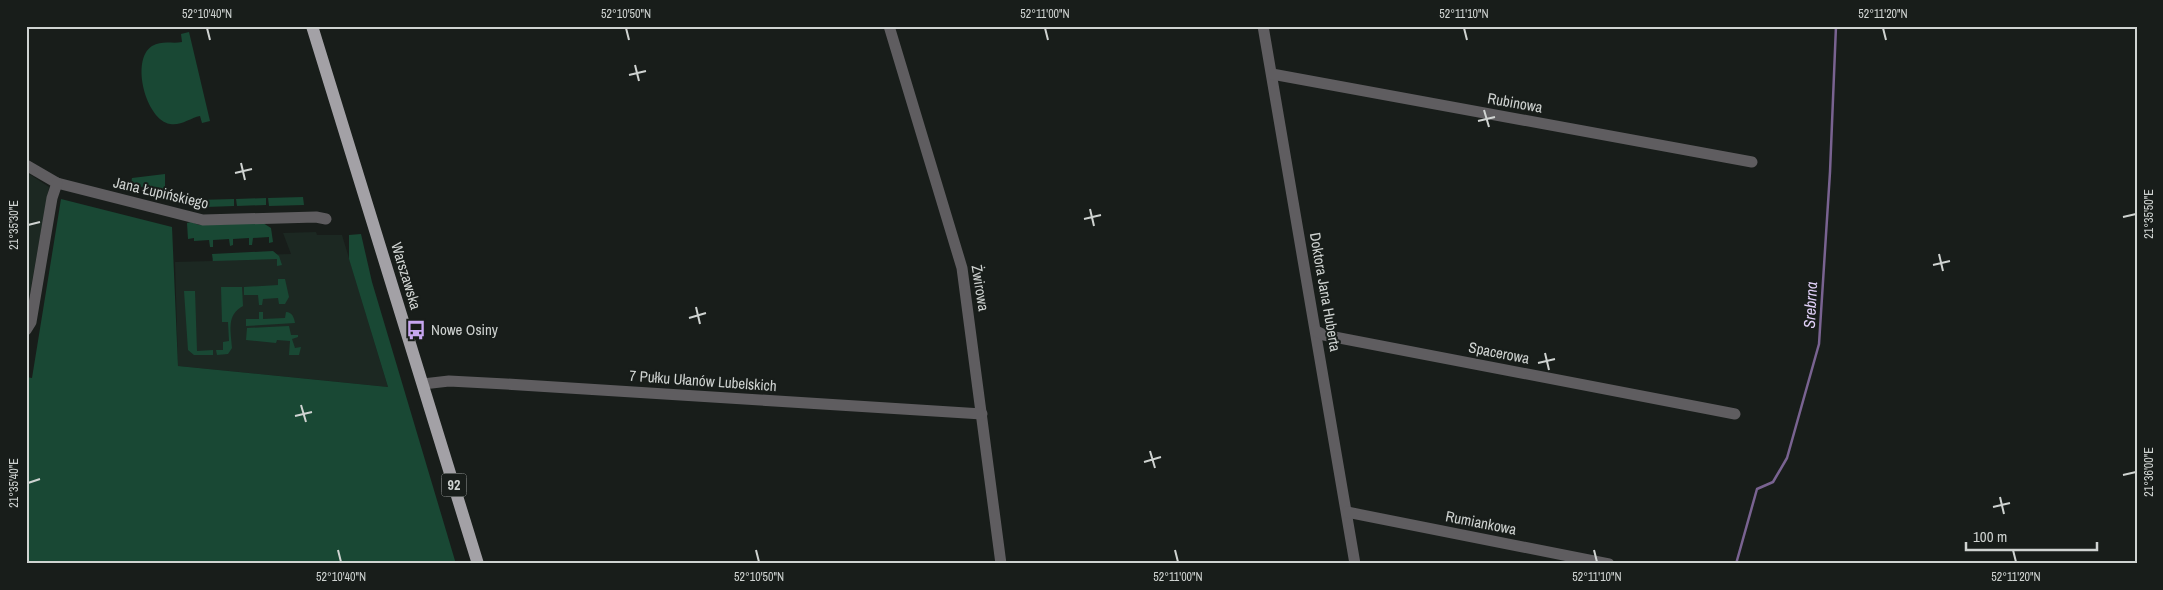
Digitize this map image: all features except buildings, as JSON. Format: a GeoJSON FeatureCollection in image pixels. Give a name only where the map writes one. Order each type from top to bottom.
{"type":"FeatureCollection","features":[{"type":"Feature","properties":{"kind":"main road","name":"Warszawska"},"geometry":{"type":"LineString","coordinates":[[312,26],[478,564]]}},
{"type":"Feature","properties":{"kind":"street","name":"Żwirowa"},"geometry":{"type":"LineString","coordinates":[[889,26],[962,268],[1001,564]]}},
{"type":"Feature","properties":{"kind":"street","name":"Doktora Jana Huberta"},"geometry":{"type":"LineString","coordinates":[[1263,26],[1355,564]]}},
{"type":"Feature","properties":{"kind":"street","name":"Rubinowa"},"geometry":{"type":"LineString","coordinates":[[1272,74],[1752,162]]}},
{"type":"Feature","properties":{"kind":"street","name":"Jana Łupińskiego"},"geometry":{"type":"LineString","coordinates":[[26,166],[57,183],[203,220],[316,217],[326,219]]}},
{"type":"Feature","properties":{"kind":"street"},"geometry":{"type":"LineString","coordinates":[[26,330],[32,322],[52,198],[57,183]]}},
{"type":"Feature","properties":{"kind":"street","name":"Spacerowa"},"geometry":{"type":"LineString","coordinates":[[1316,331],[1324,335],[1735,414]]}},
{"type":"Feature","properties":{"kind":"street","name":"7 Pułku Ułanów Lubelskich"},"geometry":{"type":"LineString","coordinates":[[423,384],[449,381],[506,384],[982,414]]}},
{"type":"Feature","properties":{"kind":"street","name":"Rumiankowa"},"geometry":{"type":"LineString","coordinates":[[1347,512],[1609,564]]}},
{"type":"Feature","properties":{"kind":"shaded area"},"geometry":{"type":"Polygon","coordinates":[[[26,172],[49,187],[26,315],[26,172]]]}},
{"type":"Feature","properties":{"kind":"shaded area"},"geometry":{"type":"Polygon","coordinates":[[[316,232],[317,235],[342,235],[388,387],[178,366],[175,262],[212,261],[214,256],[291,254],[283,233],[316,232]]]}},
{"type":"Feature","properties":{"kind":"green space"},"geometry":{"type":"Polygon","coordinates":[[[189,32],[210,121],[202,123],[200,116],[182,123],[170,124],[161,120],[148,101],[144,89],[142,64],[145,53],[152,46],[160,43],[182,42],[181,34],[189,32]]]}},
{"type":"Feature","properties":{"kind":"green space"},"geometry":{"type":"Polygon","coordinates":[[[165,174],[165,193],[131,184],[132,178],[165,174]]]}},
{"type":"Feature","properties":{"kind":"green space"},"geometry":{"type":"Polygon","coordinates":[[[303,197],[304,205],[269,206],[268,198],[303,197]]]}},
{"type":"Feature","properties":{"kind":"green space"},"geometry":{"type":"Polygon","coordinates":[[[266,198],[266,205],[237,206],[236,199],[266,198]]]}},
{"type":"Feature","properties":{"kind":"green space"},"geometry":{"type":"Polygon","coordinates":[[[61,199],[172,227],[178,366],[388,387],[349,259],[349,235],[361,234],[372,282],[456,564],[26,564],[26,377],[32,378],[61,199]]]}},
{"type":"Feature","properties":{"kind":"green space"},"geometry":{"type":"Polygon","coordinates":[[[234,199],[234,206],[206,207],[199,205],[198,200],[234,199]]]}},
{"type":"Feature","properties":{"kind":"green space"},"geometry":{"type":"Polygon","coordinates":[[[191,222],[199,225],[263,223],[271,228],[273,242],[269,243],[269,237],[253,238],[252,245],[249,245],[249,238],[233,239],[233,245],[230,246],[229,239],[213,240],[213,247],[210,247],[209,240],[194,241],[194,238],[188,239],[187,223],[191,222]]]}},
{"type":"Feature","properties":{"kind":"green space"},"geometry":{"type":"Polygon","coordinates":[[[273,251],[279,256],[282,265],[277,266],[277,259],[213,261],[212,254],[273,251]]]}},
{"type":"Feature","properties":{"kind":"green space"},"geometry":{"type":"Polygon","coordinates":[[[278,279],[285,279],[289,297],[285,304],[279,304],[278,298],[263,299],[262,305],[259,305],[258,295],[244,295],[244,287],[278,285],[278,279]]]}},
{"type":"Feature","properties":{"kind":"green space"},"geometry":{"type":"Polygon","coordinates":[[[221,287],[242,287],[243,306],[234,314],[232,319],[232,348],[228,354],[217,355],[216,350],[223,350],[223,342],[229,341],[228,322],[222,322],[221,287]]]}},
{"type":"Feature","properties":{"kind":"green space"},"geometry":{"type":"Polygon","coordinates":[[[184,291],[195,291],[197,351],[213,350],[213,355],[194,355],[188,350],[184,291]]]}},
{"type":"Feature","properties":{"kind":"green space"},"geometry":{"type":"Polygon","coordinates":[[[259,312],[263,312],[263,319],[285,318],[286,312],[288,312],[292,315],[295,323],[246,326],[246,319],[259,319],[259,312]]]}},
{"type":"Feature","properties":{"kind":"green space"},"geometry":{"type":"Polygon","coordinates":[[[289,326],[291,335],[298,335],[298,337],[292,339],[295,348],[301,347],[299,355],[289,355],[290,341],[277,340],[276,343],[246,340],[247,328],[289,326]]]}},
{"type":"Feature","properties":{"kind":"waterway","name":"Srebrna"},"geometry":{"type":"LineString","coordinates":[[1736,564],[1757,489],[1773,482],[1787,458],[1819,344],[1830,172],[1836,26]]}},
{"type":"Feature","properties":{"kind":"place","name":"Nowe Osiny"},"geometry":{"type":"Point","coordinates":[416,330]}}]}
